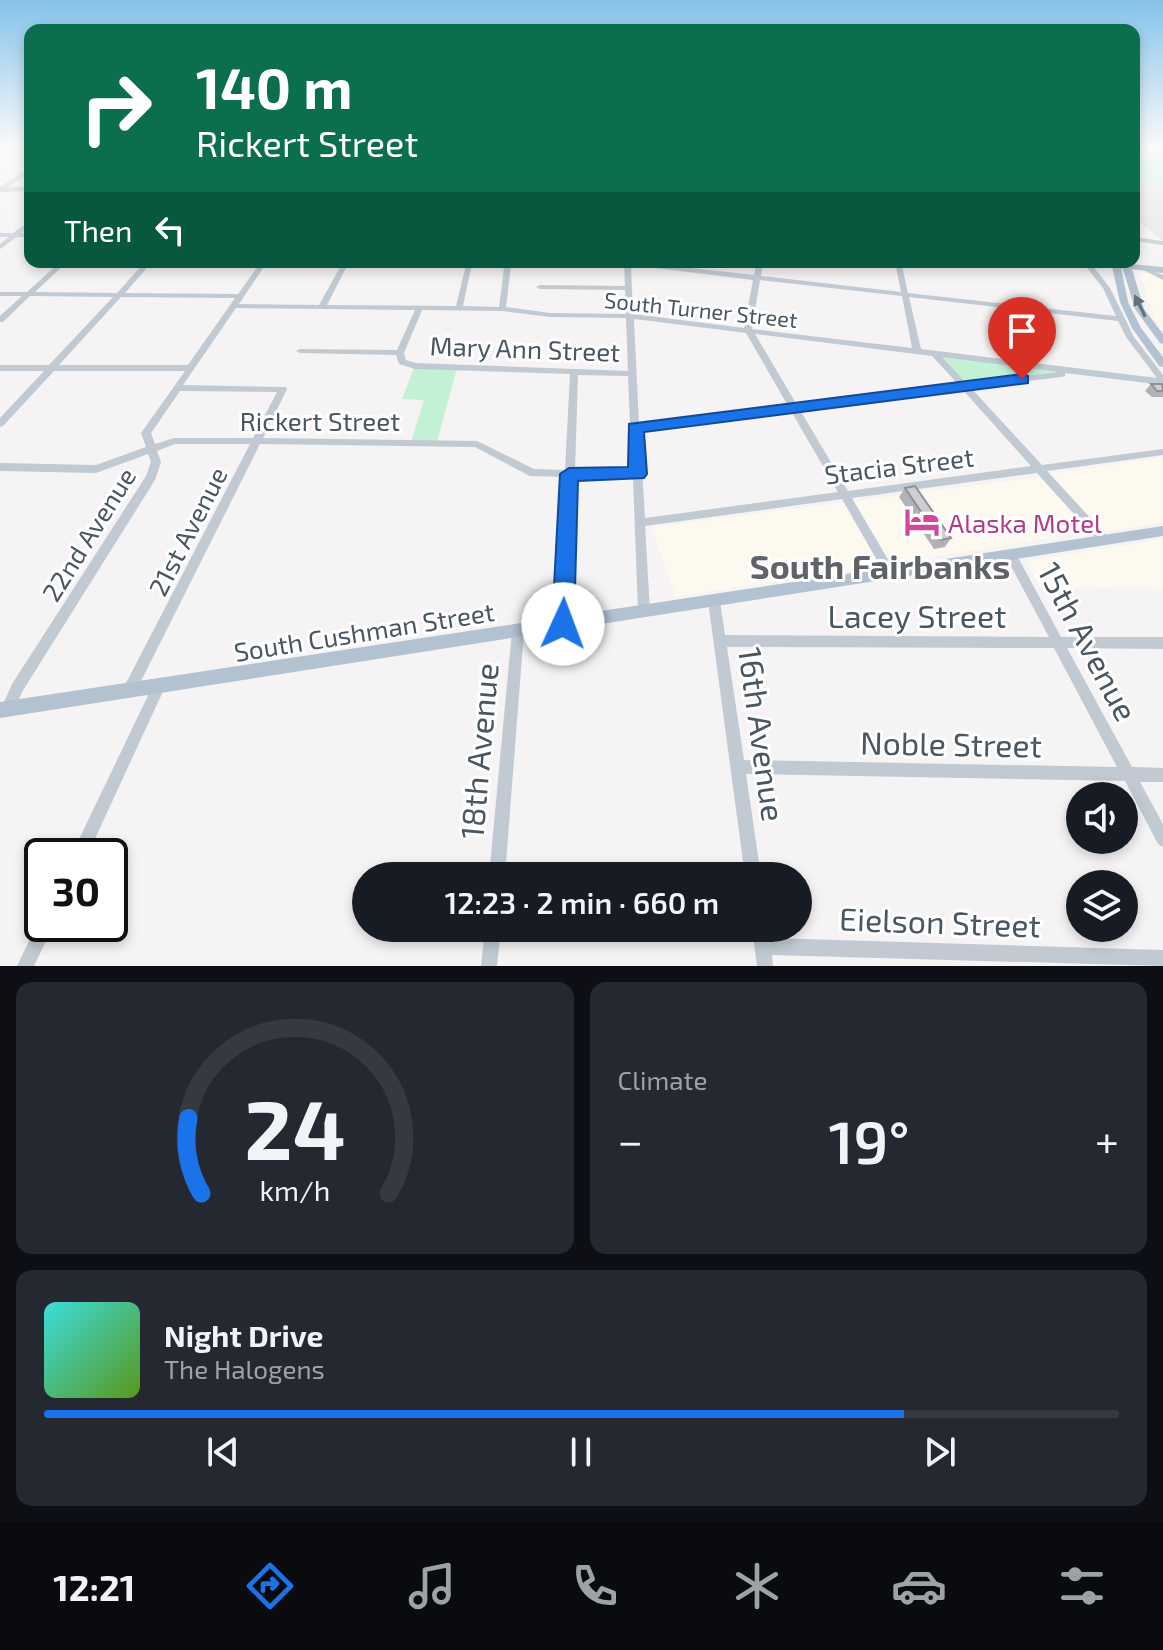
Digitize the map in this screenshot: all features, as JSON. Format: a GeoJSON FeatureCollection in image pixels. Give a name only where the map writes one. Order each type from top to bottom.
{"type":"FeatureCollection","features":[{"type":"Feature","properties":{"kind":"main road"},"geometry":{"type":"LineString","coordinates":[[1140,267],[1163,270]]}},
{"type":"Feature","properties":{"kind":"main road"},"geometry":{"type":"LineString","coordinates":[[1122,268],[1130,315],[1163,364]]}},
{"type":"Feature","properties":{"kind":"main road"},"geometry":{"type":"LineString","coordinates":[[1123,268],[1140,309],[1163,341]]}},
{"type":"Feature","properties":{"kind":"main road","name":"South Cushman Street"},"geometry":{"type":"LineString","coordinates":[[4,709],[1163,531]]}},
{"type":"Feature","properties":{"kind":"street"},"geometry":{"type":"LineString","coordinates":[[0,247],[24,228]]}},
{"type":"Feature","properties":{"kind":"street"},"geometry":{"type":"LineString","coordinates":[[0,235],[24,235]]}},
{"type":"Feature","properties":{"kind":"street"},"geometry":{"type":"LineString","coordinates":[[1140,240],[1163,243]]}},
{"type":"Feature","properties":{"kind":"street"},"geometry":{"type":"LineString","coordinates":[[0,320],[57,268]]}},
{"type":"Feature","properties":{"kind":"street"},"geometry":{"type":"LineString","coordinates":[[0,424],[144,268]]}},
{"type":"Feature","properties":{"kind":"street","name":"22nd Avenue"},"geometry":{"type":"LineString","coordinates":[[4,709],[151,477],[156,462],[146,433],[260,268]]}},
{"type":"Feature","properties":{"kind":"street"},"geometry":{"type":"LineString","coordinates":[[322,307],[343,268]]}},
{"type":"Feature","properties":{"kind":"street"},"geometry":{"type":"LineString","coordinates":[[459,308],[468,268]]}},
{"type":"Feature","properties":{"kind":"street"},"geometry":{"type":"LineString","coordinates":[[502,309],[508,268]]}},
{"type":"Feature","properties":{"kind":"street"},"geometry":{"type":"LineString","coordinates":[[627,268],[644,611]]}},
{"type":"Feature","properties":{"kind":"street"},"geometry":{"type":"LineString","coordinates":[[676,268],[1119,319]]}},
{"type":"Feature","properties":{"kind":"street"},"geometry":{"type":"LineString","coordinates":[[760,268],[748,329],[890,573]]}},
{"type":"Feature","properties":{"kind":"street"},"geometry":{"type":"LineString","coordinates":[[899,268],[917,351]]}},
{"type":"Feature","properties":{"kind":"street"},"geometry":{"type":"LineString","coordinates":[[1089,268],[1106,288],[1119,319],[1163,382]]}},
{"type":"Feature","properties":{"kind":"street"},"geometry":{"type":"LineString","coordinates":[[1143,268],[1163,278]]}},
{"type":"Feature","properties":{"kind":"street"},"geometry":{"type":"LineString","coordinates":[[540,287],[629,288]]}},
{"type":"Feature","properties":{"kind":"street"},"geometry":{"type":"LineString","coordinates":[[0,294],[240,296]]}},
{"type":"Feature","properties":{"kind":"street","name":"South Turner Street"},"geometry":{"type":"LineString","coordinates":[[234,306],[502,309],[550,315],[630,316],[1163,382]]}},
{"type":"Feature","properties":{"kind":"street"},"geometry":{"type":"LineString","coordinates":[[300,351],[400,353],[420,307]]}},
{"type":"Feature","properties":{"kind":"street","name":"Mary Ann Street"},"geometry":{"type":"LineString","coordinates":[[400,353],[402,362],[415,366],[633,374]]}},
{"type":"Feature","properties":{"kind":"street","name":"15th Avenue"},"geometry":{"type":"LineString","coordinates":[[935,354],[1104,540]]}},
{"type":"Feature","properties":{"kind":"street"},"geometry":{"type":"LineString","coordinates":[[0,368],[191,368]]}},
{"type":"Feature","properties":{"kind":"street"},"geometry":{"type":"LineString","coordinates":[[635,428],[1079,372]]}},
{"type":"Feature","properties":{"kind":"street"},"geometry":{"type":"LineString","coordinates":[[563,624],[574,373]]}},
{"type":"Feature","properties":{"kind":"street","name":"21st Avenue"},"geometry":{"type":"LineString","coordinates":[[129,691],[283,389],[178,388]]}},
{"type":"Feature","properties":{"kind":"street","name":"Rickert Street"},"geometry":{"type":"LineString","coordinates":[[0,467],[96,469],[174,441],[258,441],[477,444],[533,473],[638,474]]}},
{"type":"Feature","properties":{"kind":"street","name":"Stacia Street"},"geometry":{"type":"LineString","coordinates":[[640,523],[1163,452]]}},
{"type":"Feature","properties":{"kind":"street","name":"15th Avenue"},"geometry":{"type":"LineString","coordinates":[[1011,555],[1163,839]]}},
{"type":"Feature","properties":{"kind":"street","name":"16th Avenue"},"geometry":{"type":"LineString","coordinates":[[714,601],[751,862]]}},
{"type":"Feature","properties":{"kind":"street","name":"18th Avenue"},"geometry":{"type":"LineString","coordinates":[[498,862],[518,631]]}},
{"type":"Feature","properties":{"kind":"street","name":"Lacey Street"},"geometry":{"type":"LineString","coordinates":[[719,641],[1163,643]]}},
{"type":"Feature","properties":{"kind":"street"},"geometry":{"type":"LineString","coordinates":[[88,838],[159,687]]}},
{"type":"Feature","properties":{"kind":"street","name":"Noble Street"},"geometry":{"type":"LineString","coordinates":[[737,767],[1163,775]]}},
{"type":"Feature","properties":{"kind":"street"},"geometry":{"type":"LineString","coordinates":[[25,966],[37,942]]}},
{"type":"Feature","properties":{"kind":"street"},"geometry":{"type":"LineString","coordinates":[[489,966],[492,942]]}},
{"type":"Feature","properties":{"kind":"street"},"geometry":{"type":"LineString","coordinates":[[762,942],[765,966]]}},
{"type":"Feature","properties":{"kind":"street","name":"Eielson Street"},"geometry":{"type":"LineString","coordinates":[[763,946],[1163,958]]}},
{"type":"Feature","properties":{"kind":"shaded area"},"geometry":{"type":"Polygon","coordinates":[[[1140,193],[1163,193],[1163,241],[1140,223],[1140,193]]]}},
{"type":"Feature","properties":{"kind":"shaded area"},"geometry":{"type":"Polygon","coordinates":[[[1140,273],[1163,274],[1163,331],[1154,317],[1140,273]]]}},
{"type":"Feature","properties":{"kind":"shaded area"},"geometry":{"type":"Polygon","coordinates":[[[1163,457],[1163,523],[1103,532],[1047,474],[1163,457]]]}},
{"type":"Feature","properties":{"kind":"shaded area"},"geometry":{"type":"Polygon","coordinates":[[[1039,477],[1091,532],[676,597],[651,527],[1039,477]]]}},
{"type":"Feature","properties":{"kind":"shaded area"},"geometry":{"type":"Polygon","coordinates":[[[1163,539],[1163,589],[1040,587],[1026,561],[1163,539]]]}},
{"type":"Feature","properties":{"kind":"green space"},"geometry":{"type":"Polygon","coordinates":[[[935,354],[1079,372],[965,387],[935,354]]]}},
{"type":"Feature","properties":{"kind":"green space"},"geometry":{"type":"Polygon","coordinates":[[[415,366],[457,368],[437,442],[411,442],[424,400],[402,399],[415,366]]]}},
{"type":"Feature","properties":{"kind":"building"},"geometry":{"type":"Polygon","coordinates":[[[1151,384],[1162,384],[1163,391],[1157,391],[1151,384]]]}},
{"type":"Feature","properties":{"kind":"building"},"geometry":{"type":"Polygon","coordinates":[[[915,486],[951,538],[940,540],[905,488],[915,486]]]}},
{"type":"Feature","properties":{"kind":"place","name":"Alaska Motel"},"geometry":{"type":"Point","coordinates":[922,522]}},
{"type":"Feature","properties":{"kind":"district","name":"South Fairbanks"},"geometry":{"type":"Point","coordinates":[880,565]}},
{"type":"Feature","properties":{"kind":"route"},"geometry":{"type":"LineString","coordinates":[[563,624],[569,474],[638,474],[635,428],[1022,379]]}}]}
